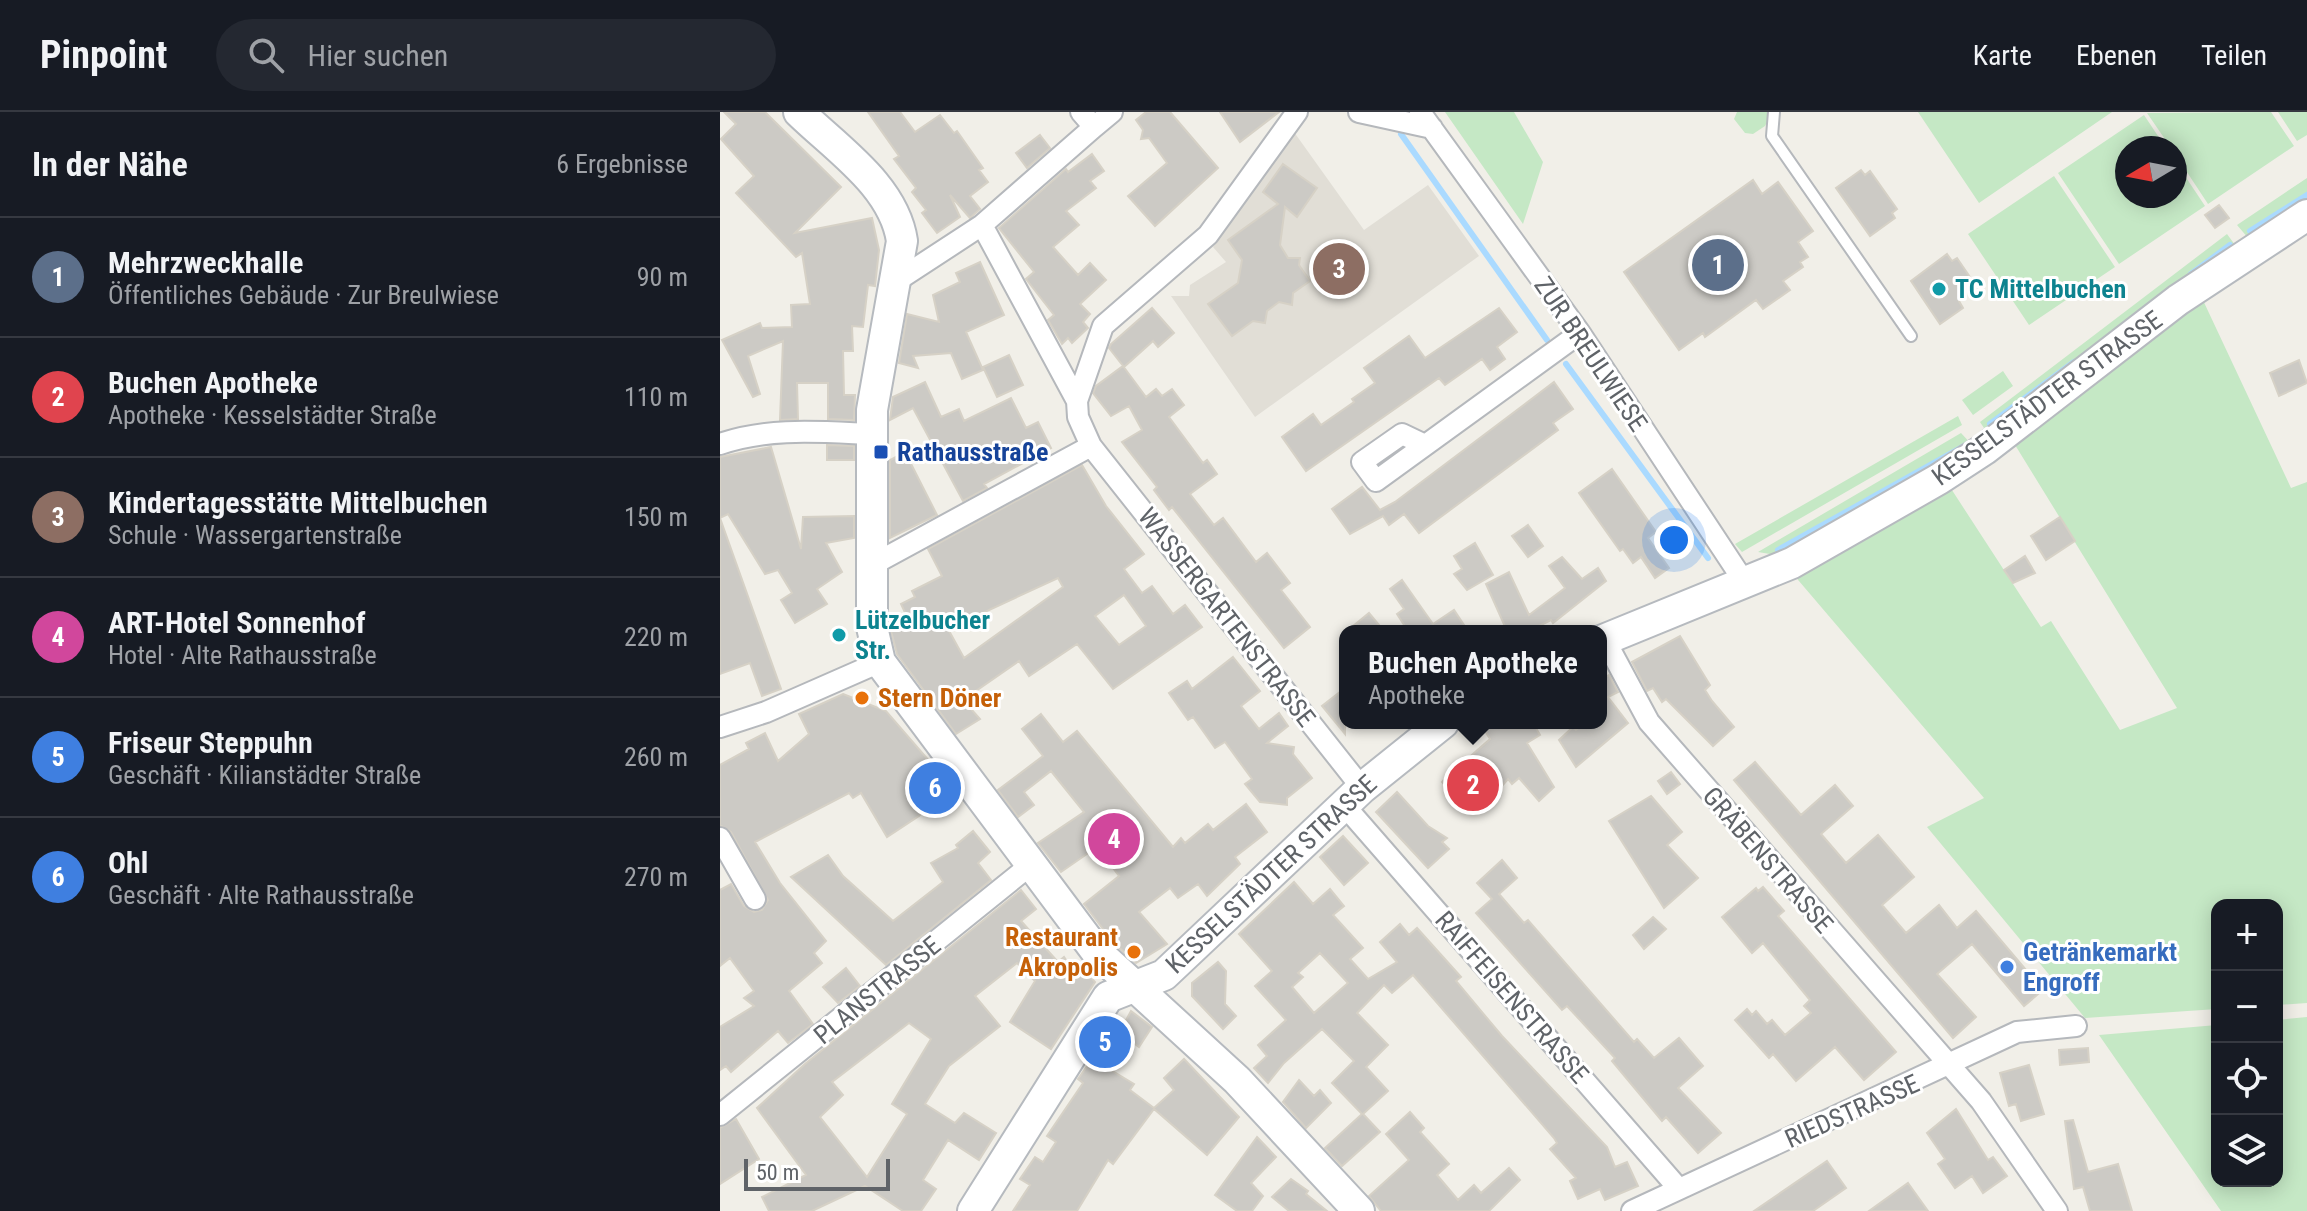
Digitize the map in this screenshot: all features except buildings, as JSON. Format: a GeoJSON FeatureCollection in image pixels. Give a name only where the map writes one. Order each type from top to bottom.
{"type":"FeatureCollection","features":[{"type":"Feature","properties":{"kind":"main road"},"geometry":{"type":"LineString","coordinates":[[799,112],[890,203],[897,215],[902,241],[898,280],[876,379],[872,434],[873,641],[880,662],[1096,951],[1237,1080],[1359,1211]]}},
{"type":"Feature","properties":{"kind":"main road","name":"KESSELSTÄDTER STRASSE"},"geometry":{"type":"LineString","coordinates":[[1607,639],[1745,583],[1877,516],[1985,449],[2178,300],[2307,215]]}},
{"type":"Feature","properties":{"kind":"main road","name":"KESSELSTÄDTER STRASSE"},"geometry":{"type":"LineString","coordinates":[[973,1211],[1108,997],[1164,975],[1353,797],[1436,729]]}},
{"type":"Feature","properties":{"kind":"street"},"geometry":{"type":"LineString","coordinates":[[898,280],[982,225],[1088,120],[1112,112]]}},
{"type":"Feature","properties":{"kind":"street"},"geometry":{"type":"LineString","coordinates":[[1077,401],[1103,326],[1208,235],[1297,112]]}},
{"type":"Feature","properties":{"kind":"street","name":"ZUR BREULWIESE"},"geometry":{"type":"LineString","coordinates":[[1359,112],[1426,120],[1580,333],[1745,583]]}},
{"type":"Feature","properties":{"kind":"street","name":"WASSERGARTENSTRASSE"},"geometry":{"type":"LineString","coordinates":[[982,225],[1077,401],[1078,417],[1091,446],[1353,797]]}},
{"type":"Feature","properties":{"kind":"street"},"geometry":{"type":"LineString","coordinates":[[1425,445],[1580,333]]}},
{"type":"Feature","properties":{"kind":"street"},"geometry":{"type":"LineString","coordinates":[[720,444],[738,437],[803,431],[872,434]]}},
{"type":"Feature","properties":{"kind":"street"},"geometry":{"type":"LineString","coordinates":[[872,565],[1091,446]]}},
{"type":"Feature","properties":{"kind":"street","name":"GRÄBENSTRASSE"},"geometry":{"type":"LineString","coordinates":[[1607,648],[1638,705],[1657,732],[1981,1101],[2057,1211]]}},
{"type":"Feature","properties":{"kind":"street"},"geometry":{"type":"LineString","coordinates":[[720,727],[766,712],[880,662]]}},
{"type":"Feature","properties":{"kind":"street","name":"RAIFFEISENSTRASSE"},"geometry":{"type":"LineString","coordinates":[[1353,797],[1679,1189]]}},
{"type":"Feature","properties":{"kind":"street"},"geometry":{"type":"LineString","coordinates":[[720,838],[755,899]]}},
{"type":"Feature","properties":{"kind":"street","name":"PLANSTRASSE"},"geometry":{"type":"LineString","coordinates":[[720,1115],[1033,863]]}},
{"type":"Feature","properties":{"kind":"street","name":"RIEDSTRASSE"},"geometry":{"type":"LineString","coordinates":[[1632,1211],[1948,1067],[2017,1032],[2076,1026]]}},
{"type":"Feature","properties":{"kind":"lane"},"geometry":{"type":"LineString","coordinates":[[1774,112],[1772,136],[1863,262],[1911,336]]}},
{"type":"Feature","properties":{"kind":"shaded area"},"geometry":{"type":"Polygon","coordinates":[[[1294,132],[1364,230],[1428,185],[1479,256],[1255,417],[1171,296],[1189,296],[1190,285],[1226,262],[1213,247],[1294,132]]]}},
{"type":"Feature","properties":{"kind":"green space"},"geometry":{"type":"Polygon","coordinates":[[[1445,112],[1514,112],[1543,162],[1523,224],[1445,112]]]}},
{"type":"Feature","properties":{"kind":"green space"},"geometry":{"type":"Polygon","coordinates":[[[1737,112],[1772,112],[1765,126],[1753,134],[1745,133],[1734,119],[1737,112]]]}},
{"type":"Feature","properties":{"kind":"green space"},"geometry":{"type":"Polygon","coordinates":[[[1918,112],[2112,112],[1979,203],[1918,112]]]}},
{"type":"Feature","properties":{"kind":"green space"},"geometry":{"type":"Polygon","coordinates":[[[2271,112],[2294,146],[2208,204],[2187,172],[2187,136],[2163,136],[2147,113],[2271,112]]]}},
{"type":"Feature","properties":{"kind":"green space"},"geometry":{"type":"Polygon","coordinates":[[[2278,112],[2307,112],[2307,135],[2297,141],[2278,112]]]}},
{"type":"Feature","properties":{"kind":"green space"},"geometry":{"type":"Polygon","coordinates":[[[2144,115],[2158,136],[2115,136],[2115,208],[2187,208],[2187,179],[2205,206],[2119,264],[2058,173],[2144,115]]]}},
{"type":"Feature","properties":{"kind":"green space"},"geometry":{"type":"Polygon","coordinates":[[[2054,176],[2115,267],[2029,325],[1968,234],[2054,176]]]}},
{"type":"Feature","properties":{"kind":"green space"},"geometry":{"type":"Polygon","coordinates":[[[2307,178],[2307,202],[2249,239],[2237,225],[2307,178]]]}},
{"type":"Feature","properties":{"kind":"green space"},"geometry":{"type":"Polygon","coordinates":[[[2227,234],[2238,249],[1990,437],[1980,422],[2227,234]]]}},
{"type":"Feature","properties":{"kind":"green space"},"geometry":{"type":"Polygon","coordinates":[[[2201,296],[2291,488],[2307,482],[2307,1003],[2283,1005],[2283,899],[2211,899],[2211,1009],[2085,1018],[1927,827],[1984,798],[1793,574],[1948,484],[2041,627],[2051,621],[2120,730],[2177,708],[2012,440],[2201,296]]]}},
{"type":"Feature","properties":{"kind":"green space"},"geometry":{"type":"Polygon","coordinates":[[[2003,371],[2013,386],[1973,415],[1962,400],[2003,371]]]}},
{"type":"Feature","properties":{"kind":"green space"},"geometry":{"type":"Polygon","coordinates":[[[1958,416],[1962,425],[1742,552],[1735,544],[1958,416]]]}},
{"type":"Feature","properties":{"kind":"green space"},"geometry":{"type":"Polygon","coordinates":[[[1961,433],[1974,447],[1776,555],[1758,552],[1961,433]]]}},
{"type":"Feature","properties":{"kind":"green space"},"geometry":{"type":"Polygon","coordinates":[[[2307,1017],[2307,1211],[2221,1211],[2099,1035],[2211,1026],[2211,1187],[2283,1187],[2283,1019],[2307,1017]]]}},
{"type":"Feature","properties":{"kind":"waterway"},"geometry":{"type":"LineString","coordinates":[[1401,134],[1547,340]]}},
{"type":"Feature","properties":{"kind":"waterway"},"geometry":{"type":"LineString","coordinates":[[2250,231],[2307,195]]}},
{"type":"Feature","properties":{"kind":"waterway"},"geometry":{"type":"LineString","coordinates":[[2191,274],[2230,245]]}},
{"type":"Feature","properties":{"kind":"waterway"},"geometry":{"type":"LineString","coordinates":[[1990,424],[2074,362]]}},
{"type":"Feature","properties":{"kind":"waterway"},"geometry":{"type":"LineString","coordinates":[[1566,364],[1708,558]]}},
{"type":"Feature","properties":{"kind":"waterway"},"geometry":{"type":"LineString","coordinates":[[1778,550],[1964,446]]}},
{"type":"Feature","properties":{"kind":"place","name":"Mehrzweckhalle"},"geometry":{"type":"Point","coordinates":[1718,265]}},
{"type":"Feature","properties":{"kind":"place","name":"Kindertagesstätte Mittelbuchen"},"geometry":{"type":"Point","coordinates":[1339,269]}},
{"type":"Feature","properties":{"kind":"place","name":"TC Mittelbuchen"},"geometry":{"type":"Point","coordinates":[1939,289]}},
{"type":"Feature","properties":{"kind":"place","name":"Rathausstraße"},"geometry":{"type":"Point","coordinates":[881,452]}},
{"type":"Feature","properties":{"kind":"place","name":"Lützelbucher Str."},"geometry":{"type":"Point","coordinates":[839,635]}},
{"type":"Feature","properties":{"kind":"place","name":"Stern Döner"},"geometry":{"type":"Point","coordinates":[862,698]}},
{"type":"Feature","properties":{"kind":"place","name":"Buchen Apotheke"},"geometry":{"type":"Point","coordinates":[1473,785]}},
{"type":"Feature","properties":{"kind":"place","name":"Ohl"},"geometry":{"type":"Point","coordinates":[935,788]}},
{"type":"Feature","properties":{"kind":"place","name":"ART-Hotel Sonnenhof"},"geometry":{"type":"Point","coordinates":[1114,839]}},
{"type":"Feature","properties":{"kind":"place","name":"Restaurant Akropolis"},"geometry":{"type":"Point","coordinates":[1134,952]}},
{"type":"Feature","properties":{"kind":"place","name":"Getränkemarkt Engroff"},"geometry":{"type":"Point","coordinates":[2007,967]}},
{"type":"Feature","properties":{"kind":"place","name":"Friseur Steppuhn"},"geometry":{"type":"Point","coordinates":[1105,1042]}}]}
